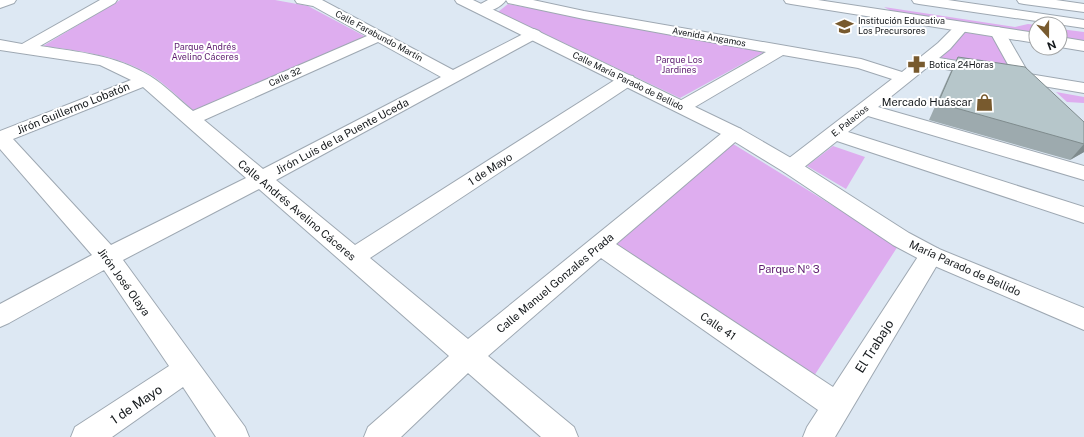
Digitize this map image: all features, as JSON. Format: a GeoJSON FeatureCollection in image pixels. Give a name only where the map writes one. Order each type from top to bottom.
{"type":"FeatureCollection","features":[{"type":"Feature","properties":{"kind":"main road"},"geometry":{"type":"LineString","coordinates":[[0,4],[9,0]]}},
{"type":"Feature","properties":{"kind":"main road"},"geometry":{"type":"LineString","coordinates":[[26,48],[110,0]]}},
{"type":"Feature","properties":{"kind":"main road","name":"Calle Farabundo Martín"},"geometry":{"type":"LineString","coordinates":[[302,0],[317,3],[454,76]]}},
{"type":"Feature","properties":{"kind":"main road","name":"Calle María Parado de Bellido"},"geometry":{"type":"LineString","coordinates":[[462,0],[734,133],[791,167]]}},
{"type":"Feature","properties":{"kind":"main road"},"geometry":{"type":"LineString","coordinates":[[482,9],[499,0]]}},
{"type":"Feature","properties":{"kind":"main road","name":"Avenida Angamos"},"geometry":{"type":"LineString","coordinates":[[513,0],[584,15],[860,64],[904,78]]}},
{"type":"Feature","properties":{"kind":"main road"},"geometry":{"type":"LineString","coordinates":[[791,0],[1028,37]]}},
{"type":"Feature","properties":{"kind":"main road"},"geometry":{"type":"LineString","coordinates":[[919,0],[1084,24]]}},
{"type":"Feature","properties":{"kind":"main road"},"geometry":{"type":"LineString","coordinates":[[1024,0],[1084,8]]}},
{"type":"Feature","properties":{"kind":"main road","name":"E. Palacios"},"geometry":{"type":"LineString","coordinates":[[791,167],[835,134],[926,61],[944,46],[962,27]]}},
{"type":"Feature","properties":{"kind":"main road"},"geometry":{"type":"LineString","coordinates":[[998,32],[1023,78],[1041,97]]}},
{"type":"Feature","properties":{"kind":"main road","name":"Jirón Luis de la Puente Uceda"},"geometry":{"type":"LineString","coordinates":[[0,316],[108,257],[261,179],[534,34]]}},
{"type":"Feature","properties":{"kind":"main road","name":"Calle 32"},"geometry":{"type":"LineString","coordinates":[[190,119],[379,36]]}},
{"type":"Feature","properties":{"kind":"main road"},"geometry":{"type":"LineString","coordinates":[[1068,43],[1084,46]]}},
{"type":"Feature","properties":{"kind":"main road","name":"Calle Andrés Avelino Cáceres"},"geometry":{"type":"LineString","coordinates":[[0,45],[103,61],[145,80],[563,437]]}},
{"type":"Feature","properties":{"kind":"main road"},"geometry":{"type":"LineString","coordinates":[[682,107],[780,50]]}},
{"type":"Feature","properties":{"kind":"main road"},"geometry":{"type":"LineString","coordinates":[[926,61],[1084,88]]}},
{"type":"Feature","properties":{"kind":"main road","name":"Jirón Guillermo Lobatón"},"geometry":{"type":"LineString","coordinates":[[0,137],[145,80]]}},
{"type":"Feature","properties":{"kind":"main road","name":"1 de Mayo"},"geometry":{"type":"LineString","coordinates":[[353,258],[627,80]]}},
{"type":"Feature","properties":{"kind":"main road"},"geometry":{"type":"LineString","coordinates":[[865,109],[1084,173]]}},
{"type":"Feature","properties":{"kind":"main road","name":"Calle Manuel Gonzales Prada"},"geometry":{"type":"LineString","coordinates":[[379,437],[468,356],[734,133]]}},
{"type":"Feature","properties":{"kind":"main road"},"geometry":{"type":"LineString","coordinates":[[835,134],[1084,215]]}},
{"type":"Feature","properties":{"kind":"main road","name":"Jirón José Olaya"},"geometry":{"type":"LineString","coordinates":[[0,137],[108,257],[234,437]]}},
{"type":"Feature","properties":{"kind":"main road","name":"María Parado de Bellido"},"geometry":{"type":"LineString","coordinates":[[791,167],[901,240],[931,256],[1084,319]]}},
{"type":"Feature","properties":{"kind":"main road","name":"Calle 41"},"geometry":{"type":"LineString","coordinates":[[600,245],[837,406]]}},
{"type":"Feature","properties":{"kind":"main road","name":"El Trabajo"},"geometry":{"type":"LineString","coordinates":[[818,437],[931,256]]}},
{"type":"Feature","properties":{"kind":"main road","name":"1 de Mayo"},"geometry":{"type":"LineString","coordinates":[[86,437],[186,370]]}},
{"type":"Feature","properties":{"kind":"green space","name":"Parque Andrés Avelino Cáceres"},"geometry":{"type":"Polygon","coordinates":[[[120,0],[275,0],[308,6],[368,38],[196,113],[161,82],[149,74],[124,62],[98,55],[43,46],[120,0]]]}},
{"type":"Feature","properties":{"kind":"green space","name":"Parque Los Jardines"},"geometry":{"type":"Polygon","coordinates":[[[508,4],[766,51],[680,98],[498,12],[508,4]]]}},
{"type":"Feature","properties":{"kind":"green space"},"geometry":{"type":"Polygon","coordinates":[[[884,7],[1015,27],[1028,24],[1028,34],[895,13],[884,7]]]}},
{"type":"Feature","properties":{"kind":"green space"},"geometry":{"type":"Polygon","coordinates":[[[1068,30],[1084,32],[1084,42],[1068,39],[1068,30]]]}},
{"type":"Feature","properties":{"kind":"green space"},"geometry":{"type":"Polygon","coordinates":[[[963,32],[996,37],[1013,72],[941,59],[939,57],[958,40],[963,32]]]}},
{"type":"Feature","properties":{"kind":"green space"},"geometry":{"type":"Polygon","coordinates":[[[1056,92],[1084,97],[1084,103],[1067,102],[1056,92]]]}},
{"type":"Feature","properties":{"kind":"green space","name":"Parque Nº 3"},"geometry":{"type":"Polygon","coordinates":[[[730,142],[898,246],[814,376],[613,246],[730,142]]]}},
{"type":"Feature","properties":{"kind":"green space"},"geometry":{"type":"Polygon","coordinates":[[[833,146],[865,157],[846,189],[807,166],[833,146]]]}},
{"type":"Feature","properties":{"kind":"building"},"geometry":{"type":"Polygon","coordinates":[[[958,57],[1025,67],[1084,122],[1084,144],[938,103],[958,57]]]}},
{"type":"Feature","properties":{"kind":"place","name":"Institución Educativa Los Precursores"},"geometry":{"type":"Point","coordinates":[845,26]}},
{"type":"Feature","properties":{"kind":"place","name":"Botica 24Horas"},"geometry":{"type":"Point","coordinates":[916,65]}},
{"type":"Feature","properties":{"kind":"place","name":"Mercado Huáscar"},"geometry":{"type":"Point","coordinates":[985,102]}}]}
